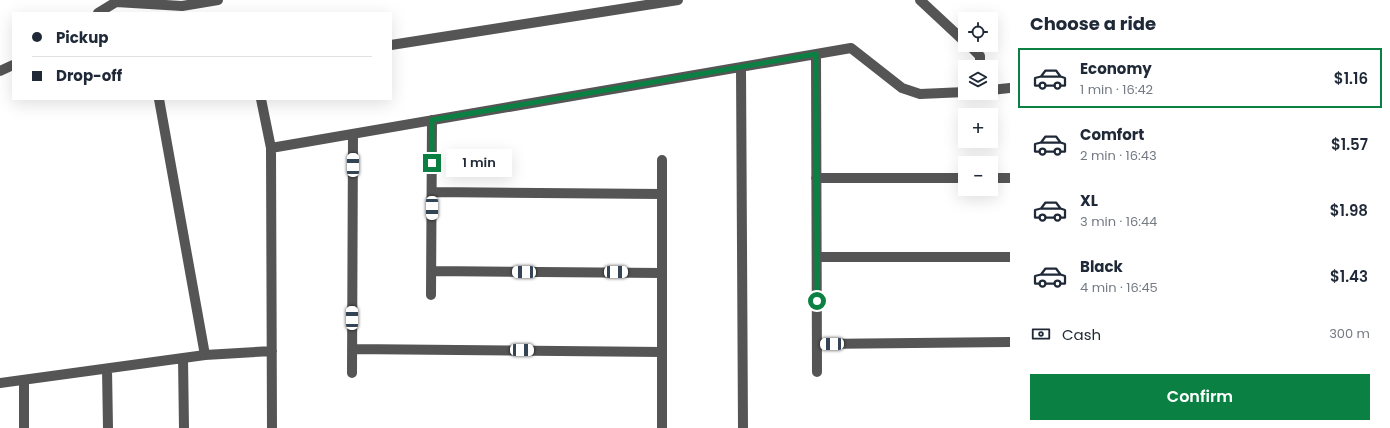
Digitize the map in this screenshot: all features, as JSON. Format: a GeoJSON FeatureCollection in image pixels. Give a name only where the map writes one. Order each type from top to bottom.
{"type":"FeatureCollection","features":[{"type":"Feature","properties":{"kind":"street"},"geometry":{"type":"LineString","coordinates":[[100,12],[116,1],[182,6],[218,0]]}},
{"type":"Feature","properties":{"kind":"street"},"geometry":{"type":"LineString","coordinates":[[392,45],[678,0]]}},
{"type":"Feature","properties":{"kind":"street"},"geometry":{"type":"LineString","coordinates":[[920,0],[958,35]]}},
{"type":"Feature","properties":{"kind":"street"},"geometry":{"type":"LineString","coordinates":[[271,148],[851,48],[902,88],[920,94],[958,92]]}},
{"type":"Feature","properties":{"kind":"street"},"geometry":{"type":"LineString","coordinates":[[816,54],[817,372]]}},
{"type":"Feature","properties":{"kind":"street"},"geometry":{"type":"LineString","coordinates":[[0,71],[12,65]]}},
{"type":"Feature","properties":{"kind":"street"},"geometry":{"type":"LineString","coordinates":[[741,67],[743,428]]}},
{"type":"Feature","properties":{"kind":"street"},"geometry":{"type":"LineString","coordinates":[[998,89],[1010,88]]}},
{"type":"Feature","properties":{"kind":"street"},"geometry":{"type":"LineString","coordinates":[[159,100],[205,355]]}},
{"type":"Feature","properties":{"kind":"street"},"geometry":{"type":"LineString","coordinates":[[261,100],[271,148],[272,428]]}},
{"type":"Feature","properties":{"kind":"street"},"geometry":{"type":"LineString","coordinates":[[431,295],[432,120]]}},
{"type":"Feature","properties":{"kind":"street"},"geometry":{"type":"LineString","coordinates":[[352,373],[353,134]]}},
{"type":"Feature","properties":{"kind":"street"},"geometry":{"type":"LineString","coordinates":[[662,160],[662,428]]}},
{"type":"Feature","properties":{"kind":"street"},"geometry":{"type":"LineString","coordinates":[[816,178],[958,178]]}},
{"type":"Feature","properties":{"kind":"street"},"geometry":{"type":"LineString","coordinates":[[998,178],[1010,178]]}},
{"type":"Feature","properties":{"kind":"street"},"geometry":{"type":"LineString","coordinates":[[432,192],[662,194]]}},
{"type":"Feature","properties":{"kind":"street"},"geometry":{"type":"LineString","coordinates":[[817,257],[1010,257]]}},
{"type":"Feature","properties":{"kind":"street"},"geometry":{"type":"LineString","coordinates":[[432,271],[662,273]]}},
{"type":"Feature","properties":{"kind":"street"},"geometry":{"type":"LineString","coordinates":[[817,344],[1010,342]]}},
{"type":"Feature","properties":{"kind":"street"},"geometry":{"type":"LineString","coordinates":[[352,349],[662,352]]}},
{"type":"Feature","properties":{"kind":"street"},"geometry":{"type":"LineString","coordinates":[[0,383],[205,355],[272,351]]}},
{"type":"Feature","properties":{"kind":"street"},"geometry":{"type":"LineString","coordinates":[[183,358],[184,428]]}},
{"type":"Feature","properties":{"kind":"street"},"geometry":{"type":"LineString","coordinates":[[107,369],[108,428]]}},
{"type":"Feature","properties":{"kind":"street"},"geometry":{"type":"LineString","coordinates":[[24,380],[24,428]]}},
{"type":"Feature","properties":{"kind":"route"},"geometry":{"type":"LineString","coordinates":[[432,163],[432,120],[816,54],[817,301]]}}]}
